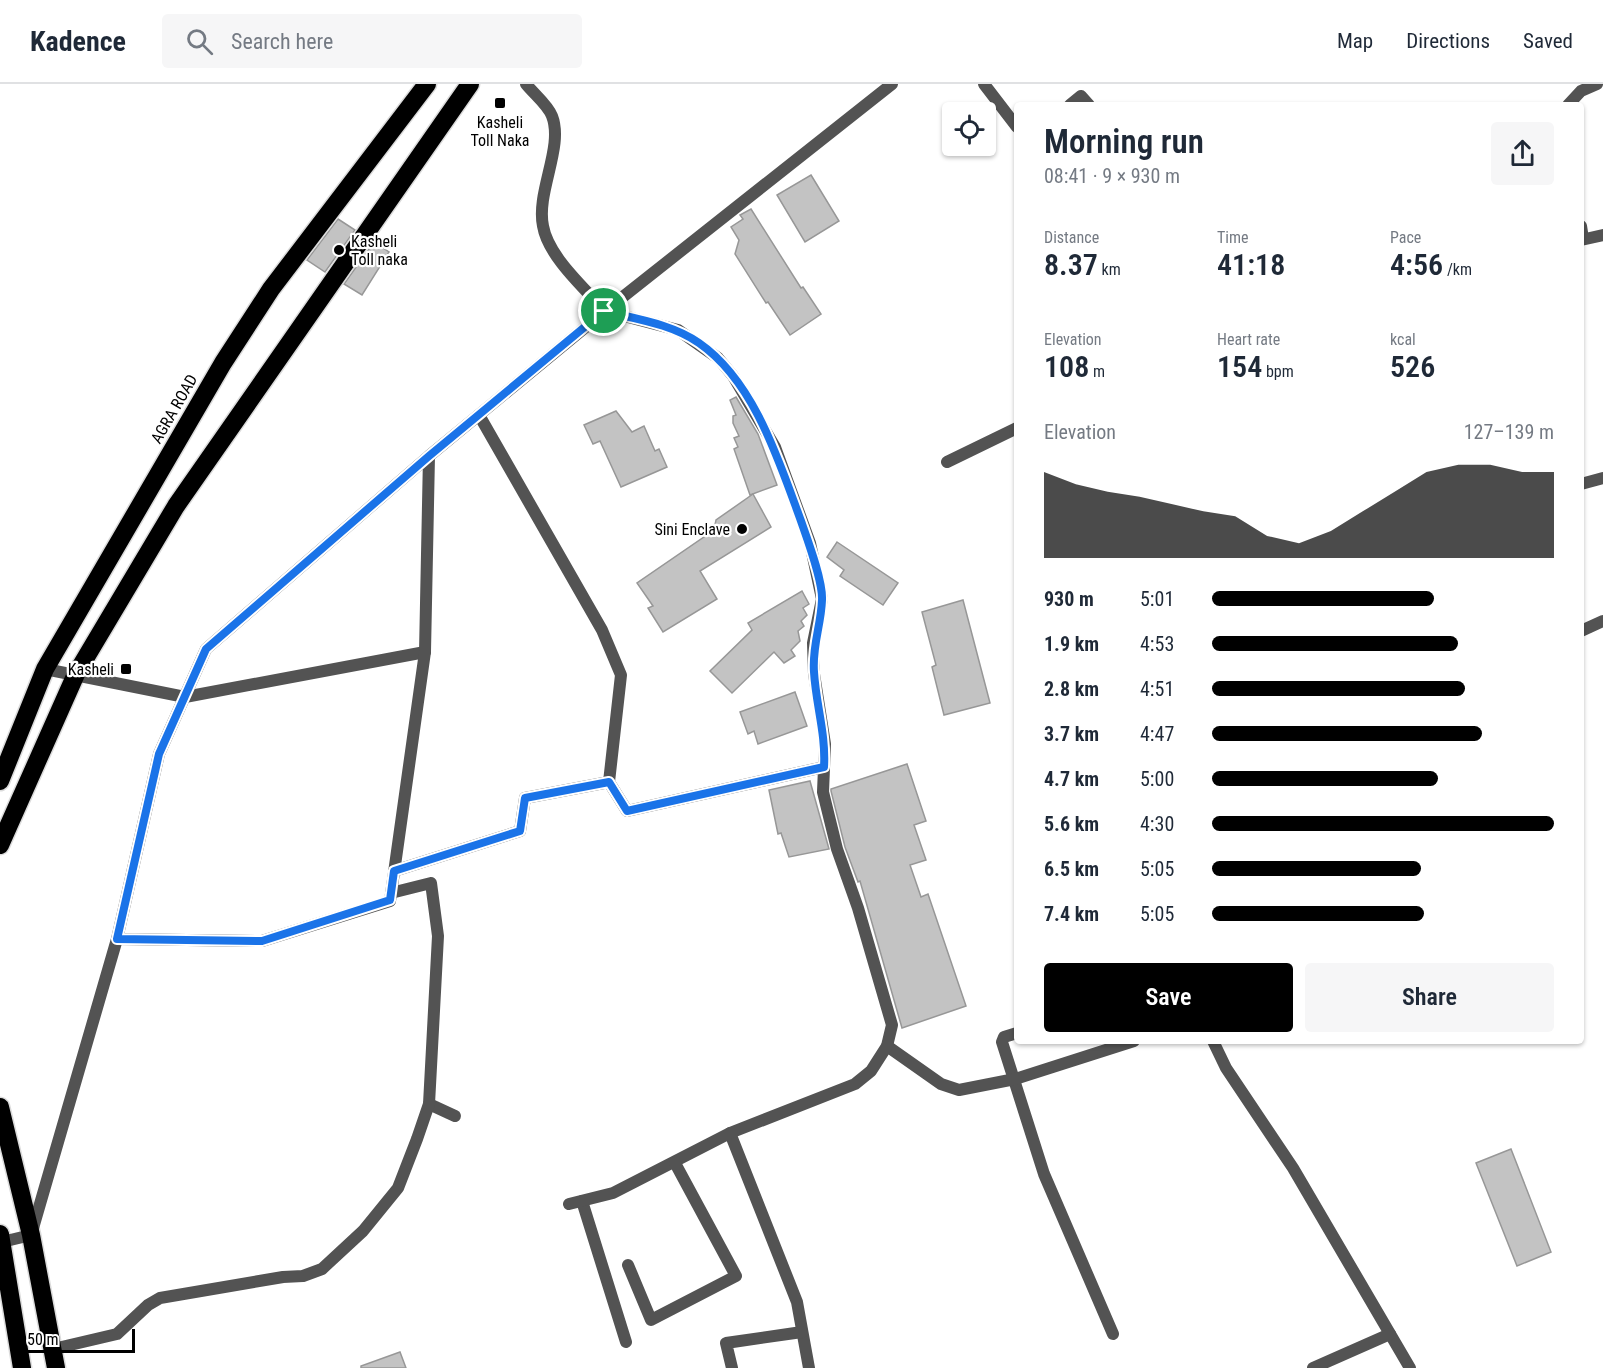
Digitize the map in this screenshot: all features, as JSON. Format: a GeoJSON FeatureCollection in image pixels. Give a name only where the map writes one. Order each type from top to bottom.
{"type":"FeatureCollection","features":[{"type":"Feature","properties":{"kind":"highway","name":"AGRA ROAD"},"geometry":{"type":"LineString","coordinates":[[0,782],[45,669],[235,344],[271,289],[427,84]]}},
{"type":"Feature","properties":{"kind":"highway"},"geometry":{"type":"LineString","coordinates":[[0,845],[76,674],[176,506],[470,84]]}},
{"type":"Feature","properties":{"kind":"highway"},"geometry":{"type":"LineString","coordinates":[[0,1107],[31,1235],[56,1368]]}},
{"type":"Feature","properties":{"kind":"highway"},"geometry":{"type":"LineString","coordinates":[[1,1238],[4,1276],[22,1368]]}},
{"type":"Feature","properties":{"kind":"street"},"geometry":{"type":"LineString","coordinates":[[526,84],[551,114],[556,129],[542,209],[543,228],[560,261],[604,311],[678,330],[718,358],[733,376],[775,447],[810,543],[822,599],[813,643],[814,674],[825,744],[823,792],[837,849],[858,908],[892,1025],[887,1046],[871,1071],[855,1084],[730,1134],[613,1193],[569,1204]]}},
{"type":"Feature","properties":{"kind":"street"},"geometry":{"type":"LineString","coordinates":[[1,1238],[31,1235],[117,939],[159,754],[206,649],[429,456],[604,311],[892,84]]}},
{"type":"Feature","properties":{"kind":"street"},"geometry":{"type":"LineString","coordinates":[[984,84],[1014,123]]}},
{"type":"Feature","properties":{"kind":"street"},"geometry":{"type":"LineString","coordinates":[[1571,102],[1581,91],[1597,84]]}},
{"type":"Feature","properties":{"kind":"street"},"geometry":{"type":"LineString","coordinates":[[1074,102],[1082,96],[1087,102]]}},
{"type":"Feature","properties":{"kind":"street"},"geometry":{"type":"LineString","coordinates":[[1584,240],[1603,235]]}},
{"type":"Feature","properties":{"kind":"street"},"geometry":{"type":"LineString","coordinates":[[479,415],[602,630],[621,675],[609,782],[627,811],[824,767]]}},
{"type":"Feature","properties":{"kind":"street"},"geometry":{"type":"LineString","coordinates":[[947,462],[1014,429]]}},
{"type":"Feature","properties":{"kind":"street"},"geometry":{"type":"LineString","coordinates":[[117,939],[262,941],[390,900],[425,652],[429,456]]}},
{"type":"Feature","properties":{"kind":"street"},"geometry":{"type":"LineString","coordinates":[[1584,483],[1603,478]]}},
{"type":"Feature","properties":{"kind":"street"},"geometry":{"type":"LineString","coordinates":[[1584,630],[1603,621]]}},
{"type":"Feature","properties":{"kind":"street"},"geometry":{"type":"LineString","coordinates":[[45,669],[185,697],[425,652]]}},
{"type":"Feature","properties":{"kind":"street"},"geometry":{"type":"LineString","coordinates":[[394,871],[520,831],[525,798],[609,782]]}},
{"type":"Feature","properties":{"kind":"street"},"geometry":{"type":"LineString","coordinates":[[53,1349],[117,1334],[148,1305],[160,1298],[283,1277],[303,1276],[322,1269],[363,1231],[398,1188],[429,1104],[438,936],[430,884],[391,893]]}},
{"type":"Feature","properties":{"kind":"street"},"geometry":{"type":"LineString","coordinates":[[1014,1034],[1004,1037],[1002,1042],[1044,1174],[1113,1334]]}},
{"type":"Feature","properties":{"kind":"street"},"geometry":{"type":"LineString","coordinates":[[887,1046],[941,1084],[959,1090],[1015,1079],[1125,1044]]}},
{"type":"Feature","properties":{"kind":"street"},"geometry":{"type":"LineString","coordinates":[[1214,1044],[1226,1068],[1293,1168],[1410,1368]]}},
{"type":"Feature","properties":{"kind":"street"},"geometry":{"type":"LineString","coordinates":[[429,1104],[454,1116]]}},
{"type":"Feature","properties":{"kind":"street"},"geometry":{"type":"LineString","coordinates":[[730,1134],[797,1302],[809,1368]]}},
{"type":"Feature","properties":{"kind":"street"},"geometry":{"type":"LineString","coordinates":[[628,1264],[651,1320],[736,1276],[675,1163]]}},
{"type":"Feature","properties":{"kind":"street"},"geometry":{"type":"LineString","coordinates":[[582,1201],[626,1342]]}},
{"type":"Feature","properties":{"kind":"street"},"geometry":{"type":"LineString","coordinates":[[732,1368],[726,1344],[802,1332]]}},
{"type":"Feature","properties":{"kind":"street"},"geometry":{"type":"LineString","coordinates":[[1313,1368],[1390,1334]]}},
{"type":"Feature","properties":{"kind":"building"},"geometry":{"type":"Polygon","coordinates":[[[811,175],[839,221],[805,242],[777,195],[811,175]]]}},
{"type":"Feature","properties":{"kind":"building"},"geometry":{"type":"Polygon","coordinates":[[[751,209],[801,288],[803,287],[821,314],[790,335],[768,302],[766,303],[735,254],[739,240],[731,227],[743,219],[740,215],[751,209]]]}},
{"type":"Feature","properties":{"kind":"building"},"geometry":{"type":"Polygon","coordinates":[[[338,219],[355,230],[325,272],[307,260],[338,219]]]}},
{"type":"Feature","properties":{"kind":"building"},"geometry":{"type":"Polygon","coordinates":[[[374,242],[389,252],[362,295],[344,284],[374,242]]]}},
{"type":"Feature","properties":{"kind":"building"},"geometry":{"type":"Polygon","coordinates":[[[736,397],[758,434],[777,485],[750,495],[734,449],[738,447],[734,438],[739,436],[733,423],[733,416],[736,415],[730,400],[736,397]]]}},
{"type":"Feature","properties":{"kind":"building"},"geometry":{"type":"Polygon","coordinates":[[[616,411],[632,432],[644,426],[655,451],[659,449],[667,467],[621,487],[600,441],[593,444],[584,425],[616,411]]]}},
{"type":"Feature","properties":{"kind":"building"},"geometry":{"type":"Polygon","coordinates":[[[753,494],[771,527],[700,571],[717,599],[663,632],[648,608],[653,606],[637,583],[714,530],[716,520],[753,494]]]}},
{"type":"Feature","properties":{"kind":"building"},"geometry":{"type":"Polygon","coordinates":[[[837,542],[898,583],[883,605],[840,576],[844,570],[827,557],[837,542]]]}},
{"type":"Feature","properties":{"kind":"building"},"geometry":{"type":"Polygon","coordinates":[[[802,591],[809,604],[803,608],[807,615],[801,621],[804,626],[798,631],[800,641],[791,650],[795,656],[784,663],[774,652],[732,693],[710,671],[752,630],[748,623],[802,591]]]}},
{"type":"Feature","properties":{"kind":"building"},"geometry":{"type":"Polygon","coordinates":[[[963,600],[990,703],[944,715],[932,667],[936,665],[922,612],[963,600]]]}},
{"type":"Feature","properties":{"kind":"building"},"geometry":{"type":"Polygon","coordinates":[[[795,692],[807,726],[758,744],[754,731],[748,734],[740,712],[795,692]]]}},
{"type":"Feature","properties":{"kind":"building"},"geometry":{"type":"Polygon","coordinates":[[[907,764],[926,821],[914,825],[926,860],[910,865],[921,897],[928,894],[966,1006],[902,1028],[860,881],[858,882],[845,847],[831,789],[907,764]]]}},
{"type":"Feature","properties":{"kind":"building"},"geometry":{"type":"Polygon","coordinates":[[[810,781],[829,849],[789,857],[781,833],[778,834],[769,790],[810,781]]]}},
{"type":"Feature","properties":{"kind":"building"},"geometry":{"type":"Polygon","coordinates":[[[1511,1149],[1551,1252],[1517,1266],[1476,1163],[1511,1149]]]}},
{"type":"Feature","properties":{"kind":"building"},"geometry":{"type":"Polygon","coordinates":[[[400,1352],[406,1368],[361,1368],[361,1366],[400,1352]]]}},
{"type":"Feature","properties":{"kind":"place","name":"Kasheli Toll Naka"},"geometry":{"type":"Point","coordinates":[500,103]}},
{"type":"Feature","properties":{"kind":"place","name":"Kasheli Toll naka"},"geometry":{"type":"Point","coordinates":[339,250]}},
{"type":"Feature","properties":{"kind":"place","name":"Sini Enclave"},"geometry":{"type":"Point","coordinates":[742,529]}},
{"type":"Feature","properties":{"kind":"place","name":"Kasheli"},"geometry":{"type":"Point","coordinates":[126,669]}},
{"type":"Feature","properties":{"kind":"route"},"geometry":{"type":"LineString","coordinates":[[604,311],[678,330],[698,342],[718,358],[733,376],[775,447],[810,543],[822,599],[813,643],[814,674],[825,744],[824,767],[627,811],[609,782],[525,798],[520,831],[394,871],[390,900],[262,941],[117,939],[159,754],[206,649],[429,456],[604,311]]}}]}
